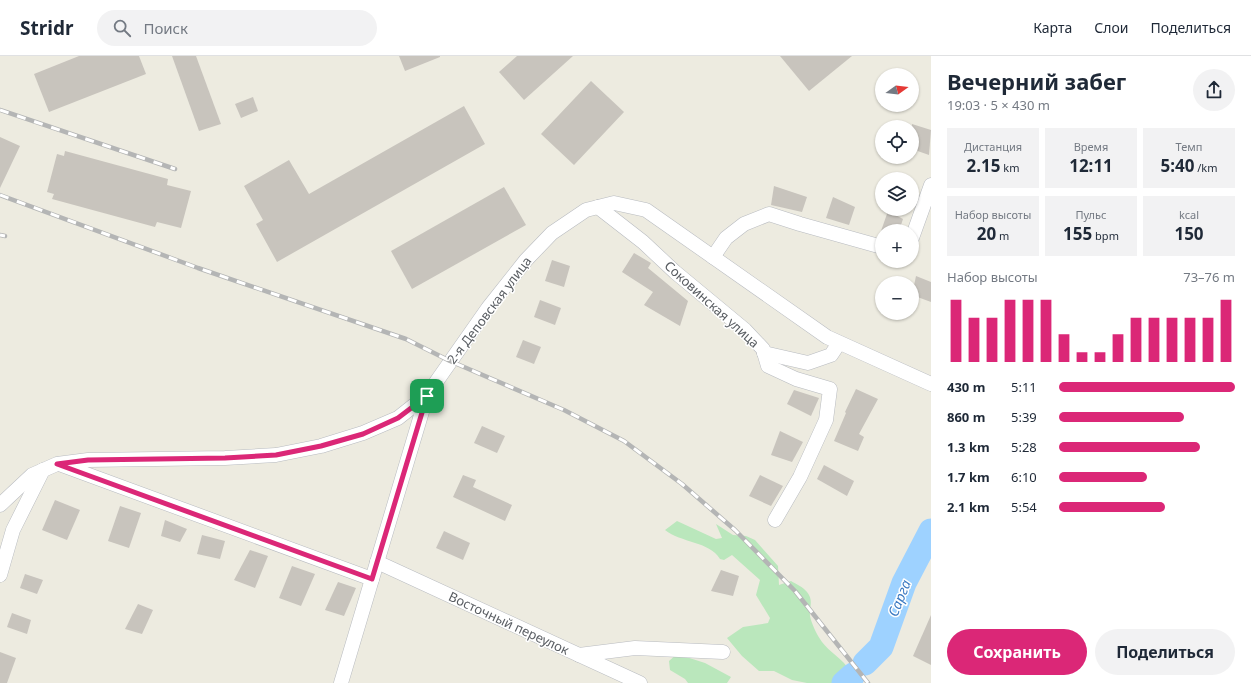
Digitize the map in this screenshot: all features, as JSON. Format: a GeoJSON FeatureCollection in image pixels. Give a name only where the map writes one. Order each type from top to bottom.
{"type":"FeatureCollection","features":[{"type":"Feature","properties":{"kind":"street"},"geometry":{"type":"LineString","coordinates":[[917,224],[931,185]]}},
{"type":"Feature","properties":{"kind":"street","name":"2-я Деповская улица"},"geometry":{"type":"LineString","coordinates":[[0,505],[32,475],[57,464],[88,460],[225,458],[276,455],[321,446],[363,434],[398,418],[427,396],[488,308],[526,260],[552,233],[586,210],[614,203],[646,210],[827,337],[931,384]]}},
{"type":"Feature","properties":{"kind":"street","name":"Соковинская улица"},"geometry":{"type":"LineString","coordinates":[[598,207],[643,242],[675,272],[714,302],[745,330],[763,349],[768,366],[796,379],[830,389],[826,420],[800,477],[775,520]]}},
{"type":"Feature","properties":{"kind":"street"},"geometry":{"type":"LineString","coordinates":[[713,257],[726,238],[744,224],[769,214],[875,245]]}},
{"type":"Feature","properties":{"kind":"street"},"geometry":{"type":"LineString","coordinates":[[764,353],[808,363],[831,354],[840,343]]}},
{"type":"Feature","properties":{"kind":"street"},"geometry":{"type":"LineString","coordinates":[[341,683],[427,396]]}},
{"type":"Feature","properties":{"kind":"street"},"geometry":{"type":"LineString","coordinates":[[57,464],[372,579]]}},
{"type":"Feature","properties":{"kind":"street"},"geometry":{"type":"LineString","coordinates":[[0,574],[13,530],[42,470]]}},
{"type":"Feature","properties":{"kind":"street","name":"Восточный переулок"},"geometry":{"type":"LineString","coordinates":[[377,562],[640,683]]}},
{"type":"Feature","properties":{"kind":"street"},"geometry":{"type":"LineString","coordinates":[[579,655],[635,648],[723,652]]}},
{"type":"Feature","properties":{"kind":"green space"},"geometry":{"type":"Polygon","coordinates":[[[677,521],[716,539],[722,538],[716,524],[733,535],[746,536],[755,540],[778,566],[779,585],[791,581],[807,592],[811,601],[811,618],[817,634],[824,644],[848,668],[852,679],[848,683],[807,683],[792,680],[774,671],[759,671],[742,656],[727,638],[743,627],[768,623],[770,618],[756,595],[760,580],[732,555],[724,560],[720,559],[715,553],[702,545],[679,537],[665,530],[677,521]]]}},
{"type":"Feature","properties":{"kind":"green space"},"geometry":{"type":"Polygon","coordinates":[[[677,654],[705,663],[731,677],[727,683],[688,683],[685,679],[670,670],[669,661],[677,654]]]}},
{"type":"Feature","properties":{"kind":"building"},"geometry":{"type":"Polygon","coordinates":[[[79,56],[139,56],[146,74],[49,112],[34,74],[79,56]]]}},
{"type":"Feature","properties":{"kind":"building"},"geometry":{"type":"Polygon","coordinates":[[[172,56],[196,56],[221,124],[199,131],[172,56]]]}},
{"type":"Feature","properties":{"kind":"building"},"geometry":{"type":"Polygon","coordinates":[[[399,56],[440,56],[440,57],[405,71],[399,56]]]}},
{"type":"Feature","properties":{"kind":"building"},"geometry":{"type":"Polygon","coordinates":[[[517,56],[573,56],[524,100],[499,72],[517,56]]]}},
{"type":"Feature","properties":{"kind":"building"},"geometry":{"type":"Polygon","coordinates":[[[780,56],[852,56],[809,91],[780,56]]]}},
{"type":"Feature","properties":{"kind":"building"},"geometry":{"type":"Polygon","coordinates":[[[591,81],[624,112],[574,165],[541,134],[591,81]]]}},
{"type":"Feature","properties":{"kind":"building"},"geometry":{"type":"Polygon","coordinates":[[[253,97],[258,111],[241,118],[235,104],[253,97]]]}},
{"type":"Feature","properties":{"kind":"building"},"geometry":{"type":"Polygon","coordinates":[[[464,106],[485,144],[277,262],[256,224],[263,220],[244,186],[289,160],[309,194],[464,106]]]}},
{"type":"Feature","properties":{"kind":"building"},"geometry":{"type":"Polygon","coordinates":[[[919,126],[931,130],[929,155],[919,151],[919,126]]]}},
{"type":"Feature","properties":{"kind":"building"},"geometry":{"type":"Polygon","coordinates":[[[0,137],[20,146],[0,188],[0,137]]]}},
{"type":"Feature","properties":{"kind":"building"},"geometry":{"type":"Polygon","coordinates":[[[65,151],[168,179],[167,185],[191,191],[181,228],[157,222],[155,227],[52,199],[54,194],[47,192],[57,154],[64,156],[65,151]]]}},
{"type":"Feature","properties":{"kind":"building"},"geometry":{"type":"Polygon","coordinates":[[[774,186],[807,197],[802,212],[771,205],[774,186]]]}},
{"type":"Feature","properties":{"kind":"building"},"geometry":{"type":"Polygon","coordinates":[[[504,187],[526,225],[412,289],[391,251],[504,187]]]}},
{"type":"Feature","properties":{"kind":"building"},"geometry":{"type":"Polygon","coordinates":[[[833,197],[855,207],[849,225],[826,218],[833,197]]]}},
{"type":"Feature","properties":{"kind":"building"},"geometry":{"type":"Polygon","coordinates":[[[886,216],[897,216],[903,219],[901,224],[883,224],[886,216]]]}},
{"type":"Feature","properties":{"kind":"building"},"geometry":{"type":"Polygon","coordinates":[[[634,253],[651,263],[648,268],[688,301],[680,326],[644,305],[653,292],[622,272],[634,253]]]}},
{"type":"Feature","properties":{"kind":"building"},"geometry":{"type":"Polygon","coordinates":[[[552,260],[570,266],[564,287],[545,281],[552,260]]]}},
{"type":"Feature","properties":{"kind":"building"},"geometry":{"type":"Polygon","coordinates":[[[919,277],[931,282],[931,302],[919,298],[919,277]]]}},
{"type":"Feature","properties":{"kind":"building"},"geometry":{"type":"Polygon","coordinates":[[[540,300],[561,308],[555,325],[534,317],[540,300]]]}},
{"type":"Feature","properties":{"kind":"building"},"geometry":{"type":"Polygon","coordinates":[[[523,340],[541,347],[534,364],[516,357],[523,340]]]}},
{"type":"Feature","properties":{"kind":"building"},"geometry":{"type":"Polygon","coordinates":[[[856,389],[878,399],[859,434],[864,437],[858,451],[834,441],[856,389]]]}},
{"type":"Feature","properties":{"kind":"building"},"geometry":{"type":"Polygon","coordinates":[[[794,390],[819,398],[811,416],[787,404],[794,390]]]}},
{"type":"Feature","properties":{"kind":"building"},"geometry":{"type":"Polygon","coordinates":[[[482,426],[505,436],[497,453],[474,443],[482,426]]]}},
{"type":"Feature","properties":{"kind":"building"},"geometry":{"type":"Polygon","coordinates":[[[780,431],[803,442],[792,462],[771,455],[780,431]]]}},
{"type":"Feature","properties":{"kind":"building"},"geometry":{"type":"Polygon","coordinates":[[[824,465],[854,481],[847,496],[817,479],[824,465]]]}},
{"type":"Feature","properties":{"kind":"building"},"geometry":{"type":"Polygon","coordinates":[[[463,475],[476,480],[473,487],[512,505],[505,521],[453,497],[463,475]]]}},
{"type":"Feature","properties":{"kind":"building"},"geometry":{"type":"Polygon","coordinates":[[[760,475],[783,486],[771,506],[749,496],[760,475]]]}},
{"type":"Feature","properties":{"kind":"building"},"geometry":{"type":"Polygon","coordinates":[[[55,500],[80,510],[67,540],[42,530],[55,500]]]}},
{"type":"Feature","properties":{"kind":"building"},"geometry":{"type":"Polygon","coordinates":[[[120,506],[141,513],[129,548],[108,541],[120,506]]]}},
{"type":"Feature","properties":{"kind":"building"},"geometry":{"type":"Polygon","coordinates":[[[165,520],[187,529],[180,542],[161,536],[165,520]]]}},
{"type":"Feature","properties":{"kind":"building"},"geometry":{"type":"Polygon","coordinates":[[[444,531],[470,543],[463,560],[436,548],[444,531]]]}},
{"type":"Feature","properties":{"kind":"building"},"geometry":{"type":"Polygon","coordinates":[[[202,535],[225,541],[220,559],[197,554],[202,535]]]}},
{"type":"Feature","properties":{"kind":"building"},"geometry":{"type":"Polygon","coordinates":[[[250,550],[268,556],[255,588],[234,580],[250,550]]]}},
{"type":"Feature","properties":{"kind":"building"},"geometry":{"type":"Polygon","coordinates":[[[292,566],[315,574],[301,606],[279,598],[292,566]]]}},
{"type":"Feature","properties":{"kind":"building"},"geometry":{"type":"Polygon","coordinates":[[[721,570],[739,576],[733,596],[711,591],[721,570]]]}},
{"type":"Feature","properties":{"kind":"building"},"geometry":{"type":"Polygon","coordinates":[[[25,574],[43,580],[37,594],[20,588],[25,574]]]}},
{"type":"Feature","properties":{"kind":"building"},"geometry":{"type":"Polygon","coordinates":[[[338,582],[356,588],[344,616],[325,610],[338,582]]]}},
{"type":"Feature","properties":{"kind":"building"},"geometry":{"type":"Polygon","coordinates":[[[138,604],[153,610],[142,634],[125,629],[138,604]]]}},
{"type":"Feature","properties":{"kind":"building"},"geometry":{"type":"Polygon","coordinates":[[[12,613],[31,620],[27,634],[7,627],[12,613]]]}},
{"type":"Feature","properties":{"kind":"building"},"geometry":{"type":"Polygon","coordinates":[[[931,615],[931,665],[913,656],[931,615]]]}},
{"type":"Feature","properties":{"kind":"building"},"geometry":{"type":"Polygon","coordinates":[[[0,652],[16,658],[7,683],[0,683],[0,652]]]}},
{"type":"Feature","properties":{"kind":"waterway","name":"Сарга"},"geometry":{"type":"LineString","coordinates":[[865,663],[881,647],[904,583],[931,531]]}},
{"type":"Feature","properties":{"kind":"waterway","name":"Сарга"},"geometry":{"type":"LineString","coordinates":[[844,683],[853,675]]}},
{"type":"Feature","properties":{"kind":"railway"},"geometry":{"type":"LineString","coordinates":[[0,110],[175,169]]}},
{"type":"Feature","properties":{"kind":"railway"},"geometry":{"type":"LineString","coordinates":[[0,195],[198,268],[406,339],[450,361],[564,410],[624,441],[682,484],[735,530],[795,591],[868,683]]}},
{"type":"Feature","properties":{"kind":"railway"},"geometry":{"type":"LineString","coordinates":[[0,235],[5,236]]}},
{"type":"Feature","properties":{"kind":"route"},"geometry":{"type":"LineString","coordinates":[[427,396],[372,579],[57,464],[88,460],[225,458],[276,455],[321,446],[363,434],[398,418],[427,396]]}}]}
